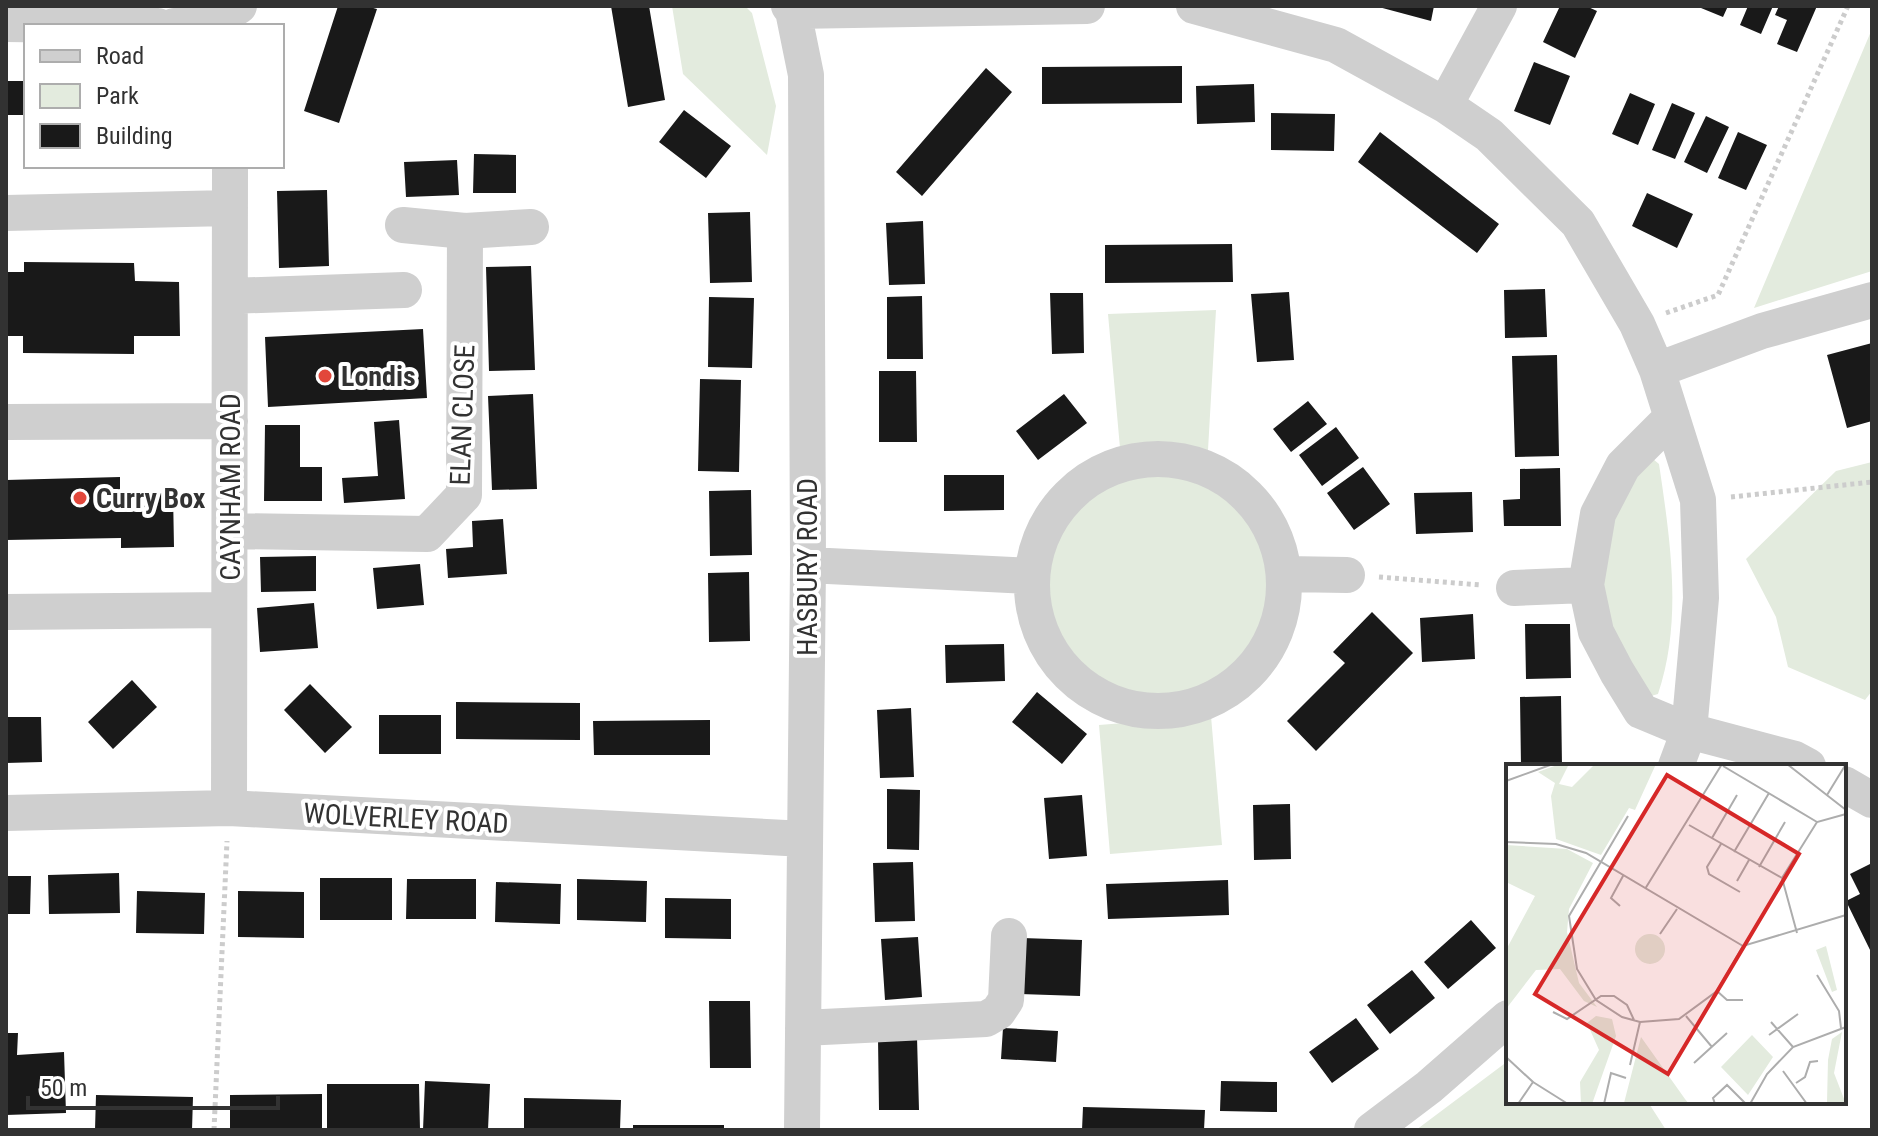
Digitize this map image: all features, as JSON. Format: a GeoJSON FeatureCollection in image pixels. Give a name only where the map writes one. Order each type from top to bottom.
{"type":"FeatureCollection","features":[{"type":"Feature","properties":{"kind":"street"},"geometry":{"type":"LineString","coordinates":[[791,9],[1087,6]]}},
{"type":"Feature","properties":{"kind":"street"},"geometry":{"type":"LineString","coordinates":[[1194,6],[1336,45],[1445,105],[1489,135],[1578,223],[1637,324],[1657,370],[1698,500],[1701,598],[1689,731],[1677,764]]}},
{"type":"Feature","properties":{"kind":"street"},"geometry":{"type":"LineString","coordinates":[[1445,105],[1499,6]]}},
{"type":"Feature","properties":{"kind":"street","name":"HASBURY ROAD"},"geometry":{"type":"LineString","coordinates":[[791,9],[806,75],[808,565],[802,1130]]}},
{"type":"Feature","properties":{"kind":"street"},"geometry":{"type":"LineString","coordinates":[[186,24],[223,18]]}},
{"type":"Feature","properties":{"kind":"street","name":"CAYNHAM ROAD"},"geometry":{"type":"LineString","coordinates":[[229,808],[230,168]]}},
{"type":"Feature","properties":{"kind":"street"},"geometry":{"type":"LineString","coordinates":[[6,213],[230,208]]}},
{"type":"Feature","properties":{"kind":"street"},"geometry":{"type":"LineString","coordinates":[[403,225],[465,231],[531,227]]}},
{"type":"Feature","properties":{"kind":"street","name":"ELAN CLOSE"},"geometry":{"type":"LineString","coordinates":[[230,531],[427,534],[464,495],[465,231]]}},
{"type":"Feature","properties":{"kind":"street"},"geometry":{"type":"LineString","coordinates":[[230,296],[404,290]]}},
{"type":"Feature","properties":{"kind":"street"},"geometry":{"type":"LineString","coordinates":[[1657,370],[1762,331],[1872,300]]}},
{"type":"Feature","properties":{"kind":"street"},"geometry":{"type":"LineString","coordinates":[[1672,417],[1623,466],[1598,514],[1586,585],[1596,632],[1641,711],[1689,731],[1804,764]]}},
{"type":"Feature","properties":{"kind":"street"},"geometry":{"type":"LineString","coordinates":[[6,422],[230,421]]}},
{"type":"Feature","properties":{"kind":"street"},"geometry":{"type":"LineString","coordinates":[[1135,459],[1178,459],[1218,472],[1251,498],[1274,533],[1285,574],[1282,615],[1266,654],[1238,685],[1201,705],[1160,713],[1118,706],[1081,687],[1052,656],[1035,618],[1031,576],[1041,535],[1063,500],[1096,474],[1135,459]]}},
{"type":"Feature","properties":{"kind":"street"},"geometry":{"type":"LineString","coordinates":[[808,565],[1031,576]]}},
{"type":"Feature","properties":{"kind":"street"},"geometry":{"type":"LineString","coordinates":[[1285,574],[1347,575]]}},
{"type":"Feature","properties":{"kind":"street"},"geometry":{"type":"LineString","coordinates":[[1514,588],[1586,585]]}},
{"type":"Feature","properties":{"kind":"street"},"geometry":{"type":"LineString","coordinates":[[6,612],[229,610]]}},
{"type":"Feature","properties":{"kind":"street"},"geometry":{"type":"LineString","coordinates":[[1846,785],[1872,800]]}},
{"type":"Feature","properties":{"kind":"street","name":"WOLVERLEY ROAD"},"geometry":{"type":"LineString","coordinates":[[6,813],[229,808],[805,839]]}},
{"type":"Feature","properties":{"kind":"street"},"geometry":{"type":"LineString","coordinates":[[803,1028],[986,1019],[998,1012],[1006,1000],[1009,936]]}},
{"type":"Feature","properties":{"kind":"street"},"geometry":{"type":"LineString","coordinates":[[1372,1130],[1429,1087],[1506,1020]]}},
{"type":"Feature","properties":{"kind":"path"},"geometry":{"type":"LineString","coordinates":[[1637,324],[1718,295],[1848,6]]}},
{"type":"Feature","properties":{"kind":"path"},"geometry":{"type":"LineString","coordinates":[[1698,500],[1872,482]]}},
{"type":"Feature","properties":{"kind":"path"},"geometry":{"type":"LineString","coordinates":[[1347,575],[1514,588]]}},
{"type":"Feature","properties":{"kind":"path"},"geometry":{"type":"LineString","coordinates":[[214,1130],[229,808]]}},
{"type":"Feature","properties":{"kind":"green space"},"geometry":{"type":"Polygon","coordinates":[[[672,6],[745,6],[752,13],[776,106],[767,155],[683,74],[672,6]]]}},
{"type":"Feature","properties":{"kind":"green space"},"geometry":{"type":"Polygon","coordinates":[[[1872,29],[1872,271],[1754,308],[1872,29]]]}},
{"type":"Feature","properties":{"kind":"green space"},"geometry":{"type":"Polygon","coordinates":[[[1216,310],[1208,450],[1120,448],[1108,314],[1216,310]]]}},
{"type":"Feature","properties":{"kind":"green space"},"geometry":{"type":"Polygon","coordinates":[[[1653,459],[1659,464],[1667,521],[1672,608],[1666,666],[1658,694],[1651,696],[1645,694],[1602,609],[1604,532],[1644,460],[1653,459]]]}},
{"type":"Feature","properties":{"kind":"green space"},"geometry":{"type":"Polygon","coordinates":[[[1872,462],[1872,691],[1865,700],[1788,667],[1776,617],[1746,559],[1836,471],[1872,462]]]}},
{"type":"Feature","properties":{"kind":"green space"},"geometry":{"type":"Polygon","coordinates":[[[1159,474],[1201,482],[1237,506],[1261,542],[1269,584],[1261,626],[1237,662],[1201,686],[1159,694],[1117,686],[1081,662],[1057,626],[1049,584],[1057,542],[1081,506],[1117,482],[1159,474]]]}},
{"type":"Feature","properties":{"kind":"green space"},"geometry":{"type":"Polygon","coordinates":[[[1211,716],[1222,845],[1110,854],[1099,725],[1211,716]]]}},
{"type":"Feature","properties":{"kind":"green space"},"geometry":{"type":"Polygon","coordinates":[[[1506,1062],[1506,1104],[1649,1104],[1666,1130],[1416,1130],[1506,1062]]]}},
{"type":"Feature","properties":{"kind":"building"},"geometry":{"type":"Polygon","coordinates":[[[338,6],[377,9],[339,123],[304,111],[338,6]]]}},
{"type":"Feature","properties":{"kind":"building"},"geometry":{"type":"Polygon","coordinates":[[[611,6],[649,6],[665,100],[628,107],[611,6]]]}},
{"type":"Feature","properties":{"kind":"building"},"geometry":{"type":"Polygon","coordinates":[[[1375,6],[1434,6],[1431,21],[1375,6]]]}},
{"type":"Feature","properties":{"kind":"building"},"geometry":{"type":"Polygon","coordinates":[[[1560,6],[1586,6],[1597,11],[1575,58],[1543,42],[1560,6]]]}},
{"type":"Feature","properties":{"kind":"building"},"geometry":{"type":"Polygon","coordinates":[[[1702,6],[1728,6],[1723,17],[1702,6]]]}},
{"type":"Feature","properties":{"kind":"building"},"geometry":{"type":"Polygon","coordinates":[[[1748,6],[1773,6],[1761,34],[1740,25],[1748,6]]]}},
{"type":"Feature","properties":{"kind":"building"},"geometry":{"type":"Polygon","coordinates":[[[1779,6],[1817,6],[1797,52],[1777,44],[1787,20],[1775,15],[1779,6]]]}},
{"type":"Feature","properties":{"kind":"building"},"geometry":{"type":"Polygon","coordinates":[[[1534,62],[1570,76],[1550,125],[1514,111],[1534,62]]]}},
{"type":"Feature","properties":{"kind":"building"},"geometry":{"type":"Polygon","coordinates":[[[1182,66],[1182,103],[1042,104],[1042,67],[1182,66]]]}},
{"type":"Feature","properties":{"kind":"building"},"geometry":{"type":"Polygon","coordinates":[[[986,68],[1012,92],[922,196],[896,172],[986,68]]]}},
{"type":"Feature","properties":{"kind":"building"},"geometry":{"type":"Polygon","coordinates":[[[6,81],[24,81],[24,115],[6,115],[6,81]]]}},
{"type":"Feature","properties":{"kind":"building"},"geometry":{"type":"Polygon","coordinates":[[[1254,84],[1255,122],[1197,124],[1196,86],[1254,84]]]}},
{"type":"Feature","properties":{"kind":"building"},"geometry":{"type":"Polygon","coordinates":[[[1630,93],[1655,104],[1638,145],[1612,134],[1630,93]]]}},
{"type":"Feature","properties":{"kind":"building"},"geometry":{"type":"Polygon","coordinates":[[[1672,103],[1695,113],[1675,159],[1652,150],[1672,103]]]}},
{"type":"Feature","properties":{"kind":"building"},"geometry":{"type":"Polygon","coordinates":[[[684,110],[731,146],[706,178],[659,142],[684,110]]]}},
{"type":"Feature","properties":{"kind":"building"},"geometry":{"type":"Polygon","coordinates":[[[1271,113],[1335,114],[1334,151],[1271,150],[1271,113]]]}},
{"type":"Feature","properties":{"kind":"building"},"geometry":{"type":"Polygon","coordinates":[[[1706,116],[1729,127],[1707,173],[1684,162],[1706,116]]]}},
{"type":"Feature","properties":{"kind":"building"},"geometry":{"type":"Polygon","coordinates":[[[1380,132],[1499,224],[1477,253],[1358,162],[1380,132]]]}},
{"type":"Feature","properties":{"kind":"building"},"geometry":{"type":"Polygon","coordinates":[[[1738,132],[1767,145],[1746,190],[1718,178],[1738,132]]]}},
{"type":"Feature","properties":{"kind":"building"},"geometry":{"type":"Polygon","coordinates":[[[474,154],[516,155],[516,193],[473,193],[474,154]]]}},
{"type":"Feature","properties":{"kind":"building"},"geometry":{"type":"Polygon","coordinates":[[[457,160],[459,195],[406,197],[404,162],[457,160]]]}},
{"type":"Feature","properties":{"kind":"building"},"geometry":{"type":"Polygon","coordinates":[[[327,190],[329,266],[279,268],[277,191],[327,190]]]}},
{"type":"Feature","properties":{"kind":"building"},"geometry":{"type":"Polygon","coordinates":[[[1647,193],[1693,214],[1677,248],[1632,226],[1647,193]]]}},
{"type":"Feature","properties":{"kind":"building"},"geometry":{"type":"Polygon","coordinates":[[[750,212],[752,282],[710,283],[708,213],[750,212]]]}},
{"type":"Feature","properties":{"kind":"building"},"geometry":{"type":"Polygon","coordinates":[[[923,221],[925,284],[889,285],[886,223],[923,221]]]}},
{"type":"Feature","properties":{"kind":"building"},"geometry":{"type":"Polygon","coordinates":[[[1232,244],[1233,282],[1105,283],[1105,245],[1232,244]]]}},
{"type":"Feature","properties":{"kind":"building"},"geometry":{"type":"Polygon","coordinates":[[[24,262],[134,263],[135,281],[179,282],[180,336],[134,336],[134,354],[23,353],[23,336],[6,336],[6,272],[24,272],[24,262]]]}},
{"type":"Feature","properties":{"kind":"building"},"geometry":{"type":"Polygon","coordinates":[[[531,266],[535,370],[489,371],[486,267],[531,266]]]}},
{"type":"Feature","properties":{"kind":"building"},"geometry":{"type":"Polygon","coordinates":[[[1545,289],[1547,337],[1505,338],[1504,290],[1545,289]]]}},
{"type":"Feature","properties":{"kind":"building"},"geometry":{"type":"Polygon","coordinates":[[[1289,292],[1294,360],[1257,362],[1251,294],[1289,292]]]}},
{"type":"Feature","properties":{"kind":"building"},"geometry":{"type":"Polygon","coordinates":[[[1050,293],[1083,293],[1084,353],[1052,354],[1050,293]]]}},
{"type":"Feature","properties":{"kind":"building"},"geometry":{"type":"Polygon","coordinates":[[[922,296],[923,359],[887,359],[887,297],[922,296]]]}},
{"type":"Feature","properties":{"kind":"building"},"geometry":{"type":"Polygon","coordinates":[[[709,297],[754,298],[752,368],[708,367],[709,297]]]}},
{"type":"Feature","properties":{"kind":"building"},"geometry":{"type":"Polygon","coordinates":[[[423,329],[427,398],[268,407],[265,337],[423,329]]]}},
{"type":"Feature","properties":{"kind":"building"},"geometry":{"type":"Polygon","coordinates":[[[1872,343],[1872,421],[1847,428],[1827,355],[1872,343]]]}},
{"type":"Feature","properties":{"kind":"building"},"geometry":{"type":"Polygon","coordinates":[[[1557,355],[1559,456],[1515,457],[1512,356],[1557,355]]]}},
{"type":"Feature","properties":{"kind":"building"},"geometry":{"type":"Polygon","coordinates":[[[879,371],[916,371],[917,442],[879,442],[879,371]]]}},
{"type":"Feature","properties":{"kind":"building"},"geometry":{"type":"Polygon","coordinates":[[[700,379],[741,380],[739,472],[698,471],[700,379]]]}},
{"type":"Feature","properties":{"kind":"building"},"geometry":{"type":"Polygon","coordinates":[[[533,394],[537,489],[492,490],[488,396],[533,394]]]}},
{"type":"Feature","properties":{"kind":"building"},"geometry":{"type":"Polygon","coordinates":[[[1064,394],[1087,423],[1038,460],[1016,431],[1064,394]]]}},
{"type":"Feature","properties":{"kind":"building"},"geometry":{"type":"Polygon","coordinates":[[[1308,401],[1327,424],[1291,452],[1273,429],[1308,401]]]}},
{"type":"Feature","properties":{"kind":"building"},"geometry":{"type":"Polygon","coordinates":[[[399,420],[405,499],[344,503],[342,478],[378,476],[374,422],[399,420]]]}},
{"type":"Feature","properties":{"kind":"building"},"geometry":{"type":"Polygon","coordinates":[[[265,425],[300,425],[300,467],[322,467],[322,501],[264,501],[265,425]]]}},
{"type":"Feature","properties":{"kind":"building"},"geometry":{"type":"Polygon","coordinates":[[[1336,427],[1359,458],[1322,486],[1299,455],[1336,427]]]}},
{"type":"Feature","properties":{"kind":"building"},"geometry":{"type":"Polygon","coordinates":[[[1363,467],[1390,504],[1354,530],[1327,493],[1363,467]]]}},
{"type":"Feature","properties":{"kind":"building"},"geometry":{"type":"Polygon","coordinates":[[[1560,468],[1561,526],[1504,526],[1503,500],[1520,499],[1520,469],[1560,468]]]}},
{"type":"Feature","properties":{"kind":"building"},"geometry":{"type":"Polygon","coordinates":[[[944,475],[1004,475],[1004,510],[944,511],[944,475]]]}},
{"type":"Feature","properties":{"kind":"building"},"geometry":{"type":"Polygon","coordinates":[[[120,477],[120,494],[173,493],[174,547],[121,548],[121,538],[6,540],[6,480],[120,477]]]}},
{"type":"Feature","properties":{"kind":"building"},"geometry":{"type":"Polygon","coordinates":[[[751,490],[752,555],[710,556],[709,491],[751,490]]]}},
{"type":"Feature","properties":{"kind":"building"},"geometry":{"type":"Polygon","coordinates":[[[1472,492],[1473,532],[1416,534],[1414,493],[1472,492]]]}},
{"type":"Feature","properties":{"kind":"building"},"geometry":{"type":"Polygon","coordinates":[[[503,519],[507,574],[448,578],[446,549],[473,547],[472,521],[503,519]]]}},
{"type":"Feature","properties":{"kind":"building"},"geometry":{"type":"Polygon","coordinates":[[[316,556],[316,591],[261,592],[260,557],[316,556]]]}},
{"type":"Feature","properties":{"kind":"building"},"geometry":{"type":"Polygon","coordinates":[[[420,564],[424,605],[377,609],[373,568],[420,564]]]}},
{"type":"Feature","properties":{"kind":"building"},"geometry":{"type":"Polygon","coordinates":[[[749,572],[750,641],[709,642],[708,573],[749,572]]]}},
{"type":"Feature","properties":{"kind":"building"},"geometry":{"type":"Polygon","coordinates":[[[314,603],[318,648],[260,652],[257,608],[314,603]]]}},
{"type":"Feature","properties":{"kind":"building"},"geometry":{"type":"Polygon","coordinates":[[[1372,612],[1413,653],[1316,751],[1287,721],[1345,663],[1333,652],[1372,612]]]}},
{"type":"Feature","properties":{"kind":"building"},"geometry":{"type":"Polygon","coordinates":[[[1473,614],[1475,659],[1422,662],[1420,618],[1473,614]]]}},
{"type":"Feature","properties":{"kind":"building"},"geometry":{"type":"Polygon","coordinates":[[[1525,624],[1570,624],[1571,678],[1526,679],[1525,624]]]}},
{"type":"Feature","properties":{"kind":"building"},"geometry":{"type":"Polygon","coordinates":[[[1004,644],[1005,681],[946,683],[945,645],[1004,644]]]}},
{"type":"Feature","properties":{"kind":"building"},"geometry":{"type":"Polygon","coordinates":[[[132,680],[157,707],[113,749],[88,722],[132,680]]]}},
{"type":"Feature","properties":{"kind":"building"},"geometry":{"type":"Polygon","coordinates":[[[310,684],[352,727],[325,753],[284,710],[310,684]]]}},
{"type":"Feature","properties":{"kind":"building"},"geometry":{"type":"Polygon","coordinates":[[[1037,692],[1087,734],[1062,764],[1012,722],[1037,692]]]}},
{"type":"Feature","properties":{"kind":"building"},"geometry":{"type":"Polygon","coordinates":[[[1561,696],[1562,764],[1521,764],[1520,697],[1561,696]]]}},
{"type":"Feature","properties":{"kind":"building"},"geometry":{"type":"Polygon","coordinates":[[[456,702],[580,703],[580,740],[456,739],[456,702]]]}},
{"type":"Feature","properties":{"kind":"building"},"geometry":{"type":"Polygon","coordinates":[[[911,708],[914,777],[880,778],[877,710],[911,708]]]}},
{"type":"Feature","properties":{"kind":"building"},"geometry":{"type":"Polygon","coordinates":[[[379,715],[441,715],[441,754],[379,754],[379,715]]]}},
{"type":"Feature","properties":{"kind":"building"},"geometry":{"type":"Polygon","coordinates":[[[6,717],[41,717],[42,762],[6,763],[6,717]]]}},
{"type":"Feature","properties":{"kind":"building"},"geometry":{"type":"Polygon","coordinates":[[[710,720],[710,755],[594,755],[593,721],[710,720]]]}},
{"type":"Feature","properties":{"kind":"building"},"geometry":{"type":"Polygon","coordinates":[[[887,789],[920,790],[919,850],[887,849],[887,789]]]}},
{"type":"Feature","properties":{"kind":"building"},"geometry":{"type":"Polygon","coordinates":[[[1082,795],[1087,856],[1049,859],[1044,798],[1082,795]]]}},
{"type":"Feature","properties":{"kind":"building"},"geometry":{"type":"Polygon","coordinates":[[[1290,804],[1291,859],[1254,860],[1253,805],[1290,804]]]}},
{"type":"Feature","properties":{"kind":"building"},"geometry":{"type":"Polygon","coordinates":[[[913,862],[915,921],[875,922],[873,863],[913,862]]]}},
{"type":"Feature","properties":{"kind":"building"},"geometry":{"type":"Polygon","coordinates":[[[1872,863],[1872,954],[1846,901],[1860,894],[1850,874],[1872,863]]]}},
{"type":"Feature","properties":{"kind":"building"},"geometry":{"type":"Polygon","coordinates":[[[119,873],[120,913],[49,914],[48,875],[119,873]]]}},
{"type":"Feature","properties":{"kind":"building"},"geometry":{"type":"Polygon","coordinates":[[[6,876],[31,876],[30,914],[6,914],[6,876]]]}},
{"type":"Feature","properties":{"kind":"building"},"geometry":{"type":"Polygon","coordinates":[[[320,878],[392,878],[392,920],[320,920],[320,878]]]}},
{"type":"Feature","properties":{"kind":"building"},"geometry":{"type":"Polygon","coordinates":[[[407,879],[476,879],[476,919],[406,919],[407,879]]]}},
{"type":"Feature","properties":{"kind":"building"},"geometry":{"type":"Polygon","coordinates":[[[577,879],[647,881],[646,922],[577,920],[577,879]]]}},
{"type":"Feature","properties":{"kind":"building"},"geometry":{"type":"Polygon","coordinates":[[[1228,880],[1229,915],[1108,919],[1106,884],[1228,880]]]}},
{"type":"Feature","properties":{"kind":"building"},"geometry":{"type":"Polygon","coordinates":[[[496,882],[561,884],[560,924],[495,922],[496,882]]]}},
{"type":"Feature","properties":{"kind":"building"},"geometry":{"type":"Polygon","coordinates":[[[137,891],[205,893],[204,934],[136,933],[137,891]]]}},
{"type":"Feature","properties":{"kind":"building"},"geometry":{"type":"Polygon","coordinates":[[[238,891],[304,892],[304,938],[238,937],[238,891]]]}},
{"type":"Feature","properties":{"kind":"building"},"geometry":{"type":"Polygon","coordinates":[[[665,898],[731,899],[731,939],[665,938],[665,898]]]}},
{"type":"Feature","properties":{"kind":"building"},"geometry":{"type":"Polygon","coordinates":[[[1471,920],[1496,948],[1448,989],[1424,962],[1471,920]]]}},
{"type":"Feature","properties":{"kind":"building"},"geometry":{"type":"Polygon","coordinates":[[[918,937],[922,997],[885,1000],[881,939],[918,937]]]}},
{"type":"Feature","properties":{"kind":"building"},"geometry":{"type":"Polygon","coordinates":[[[1022,938],[1082,940],[1080,996],[1020,994],[1022,938]]]}},
{"type":"Feature","properties":{"kind":"building"},"geometry":{"type":"Polygon","coordinates":[[[1412,970],[1435,998],[1390,1034],[1367,1005],[1412,970]]]}},
{"type":"Feature","properties":{"kind":"building"},"geometry":{"type":"Polygon","coordinates":[[[709,1001],[750,1001],[751,1068],[710,1068],[709,1001]]]}},
{"type":"Feature","properties":{"kind":"building"},"geometry":{"type":"Polygon","coordinates":[[[1356,1018],[1379,1049],[1332,1083],[1309,1052],[1356,1018]]]}},
{"type":"Feature","properties":{"kind":"building"},"geometry":{"type":"Polygon","coordinates":[[[1003,1028],[1058,1031],[1056,1062],[1001,1059],[1003,1028]]]}},
{"type":"Feature","properties":{"kind":"building"},"geometry":{"type":"Polygon","coordinates":[[[6,1033],[18,1033],[17,1055],[64,1052],[66,1113],[6,1115],[6,1033]]]}},
{"type":"Feature","properties":{"kind":"building"},"geometry":{"type":"Polygon","coordinates":[[[917,1037],[919,1110],[879,1110],[878,1038],[917,1037]]]}},
{"type":"Feature","properties":{"kind":"building"},"geometry":{"type":"Polygon","coordinates":[[[425,1081],[490,1084],[488,1130],[423,1130],[425,1081]]]}},
{"type":"Feature","properties":{"kind":"building"},"geometry":{"type":"Polygon","coordinates":[[[1221,1081],[1277,1082],[1277,1112],[1220,1111],[1221,1081]]]}},
{"type":"Feature","properties":{"kind":"building"},"geometry":{"type":"Polygon","coordinates":[[[327,1084],[419,1084],[420,1130],[327,1130],[327,1084]]]}},
{"type":"Feature","properties":{"kind":"building"},"geometry":{"type":"Polygon","coordinates":[[[322,1094],[322,1130],[230,1130],[230,1095],[322,1094]]]}},
{"type":"Feature","properties":{"kind":"building"},"geometry":{"type":"Polygon","coordinates":[[[96,1095],[193,1097],[192,1130],[95,1130],[96,1095]]]}},
{"type":"Feature","properties":{"kind":"building"},"geometry":{"type":"Polygon","coordinates":[[[524,1098],[621,1100],[620,1130],[524,1130],[524,1098]]]}},
{"type":"Feature","properties":{"kind":"building"},"geometry":{"type":"Polygon","coordinates":[[[1083,1107],[1205,1110],[1204,1130],[1082,1130],[1083,1107]]]}},
{"type":"Feature","properties":{"kind":"building"},"geometry":{"type":"Polygon","coordinates":[[[633,1125],[724,1125],[724,1130],[633,1130],[633,1125]]]}},
{"type":"Feature","properties":{"kind":"place","name":"Londis"},"geometry":{"type":"Point","coordinates":[325,376]}},
{"type":"Feature","properties":{"kind":"place","name":"Curry Box"},"geometry":{"type":"Point","coordinates":[80,498]}}]}
